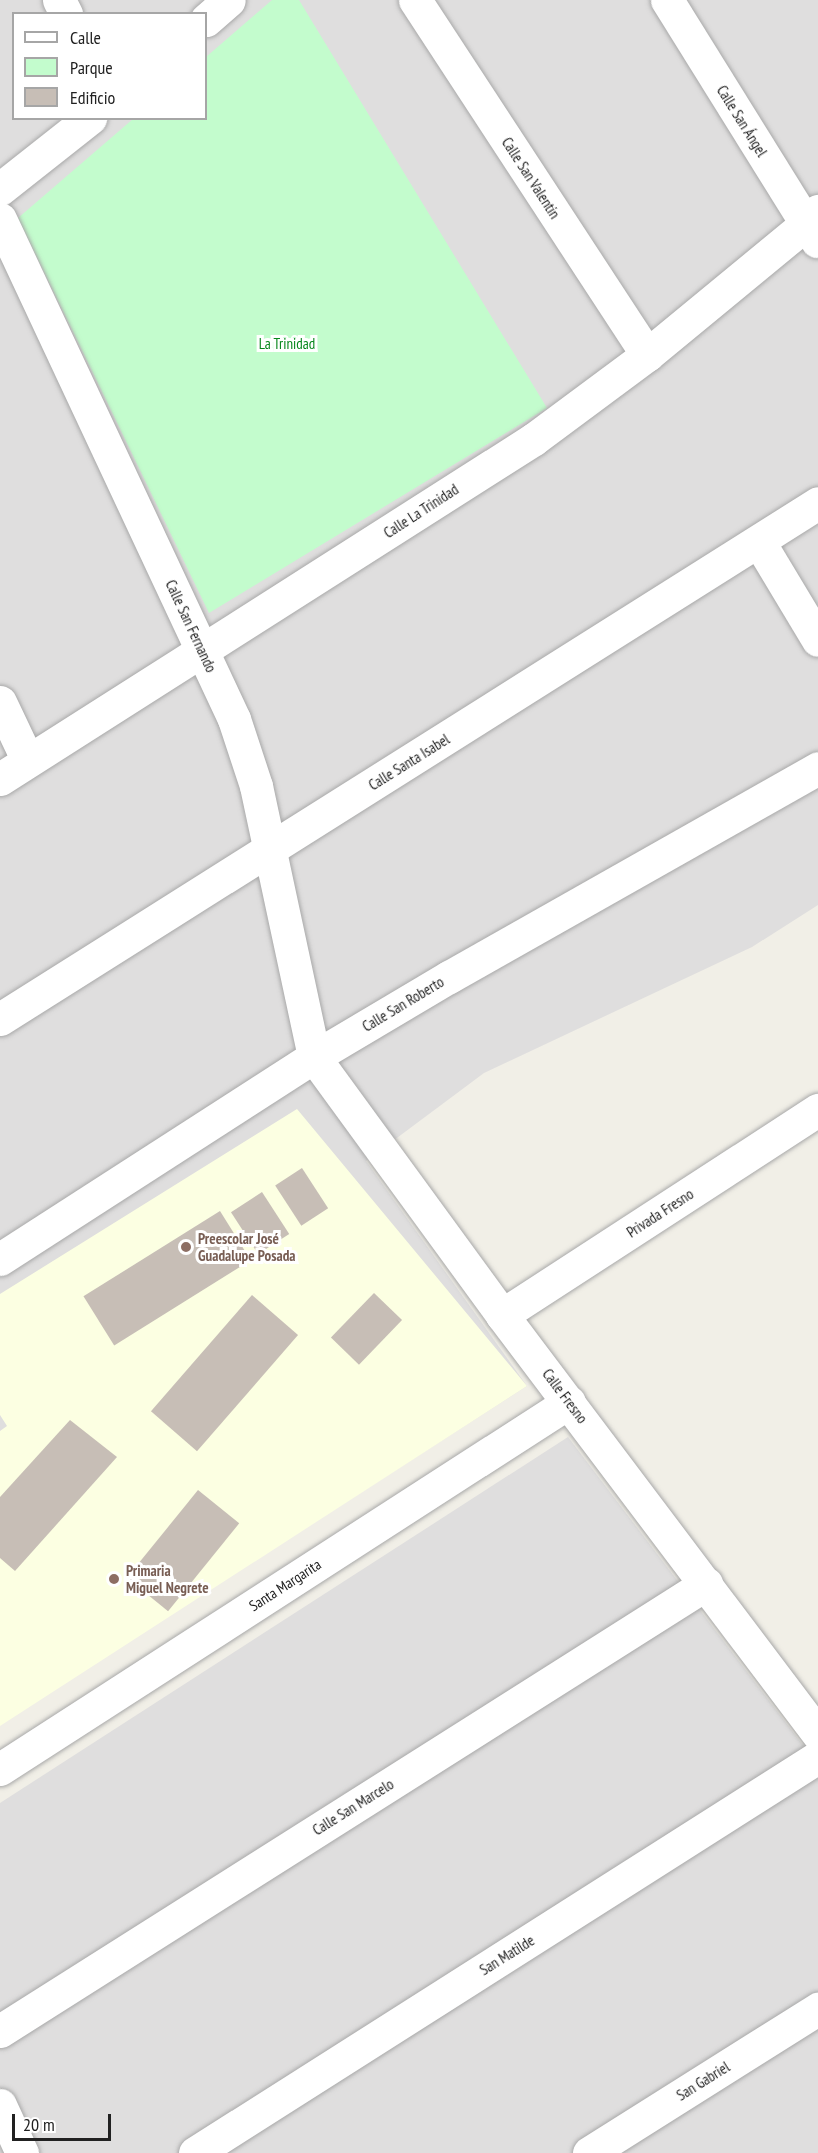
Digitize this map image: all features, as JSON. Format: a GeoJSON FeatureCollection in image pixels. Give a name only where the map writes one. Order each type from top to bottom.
{"type":"FeatureCollection","features":[{"type":"Feature","properties":{"kind":"street"},"geometry":{"type":"LineString","coordinates":[[207,20],[229,0]]}},
{"type":"Feature","properties":{"kind":"street","name":"Calle San Valentín"},"geometry":{"type":"LineString","coordinates":[[415,0],[647,355]]}},
{"type":"Feature","properties":{"kind":"street","name":"Calle San Ángel"},"geometry":{"type":"LineString","coordinates":[[667,0],[814,226]]}},
{"type":"Feature","properties":{"kind":"street"},"geometry":{"type":"LineString","coordinates":[[0,189],[87,120]]}},
{"type":"Feature","properties":{"kind":"street","name":"Calle San Fernando"},"geometry":{"type":"LineString","coordinates":[[0,219],[238,730],[256,786],[314,1057]]}},
{"type":"Feature","properties":{"kind":"street","name":"Calle La Trinidad"},"geometry":{"type":"LineString","coordinates":[[0,778],[534,439],[814,226]]}},
{"type":"Feature","properties":{"kind":"street","name":"Calle Santa Isabel"},"geometry":{"type":"LineString","coordinates":[[0,1019],[818,503]]}},
{"type":"Feature","properties":{"kind":"street"},"geometry":{"type":"LineString","coordinates":[[759,542],[818,640]]}},
{"type":"Feature","properties":{"kind":"street"},"geometry":{"type":"LineString","coordinates":[[0,702],[28,761]]}},
{"type":"Feature","properties":{"kind":"street","name":"Calle San Roberto"},"geometry":{"type":"LineString","coordinates":[[0,1259],[314,1057],[449,977],[818,768]]}},
{"type":"Feature","properties":{"kind":"street","name":"Calle Fresno"},"geometry":{"type":"LineString","coordinates":[[314,1057],[502,1315],[818,1734]]}},
{"type":"Feature","properties":{"kind":"street","name":"Privada Fresno"},"geometry":{"type":"LineString","coordinates":[[502,1315],[818,1110]]}},
{"type":"Feature","properties":{"kind":"street","name":"Santa Margarita"},"geometry":{"type":"LineString","coordinates":[[0,1769],[569,1402]]}},
{"type":"Feature","properties":{"kind":"street","name":"Calle San Marcelo"},"geometry":{"type":"LineString","coordinates":[[0,2031],[706,1584]]}},
{"type":"Feature","properties":{"kind":"street","name":"San Matilde"},"geometry":{"type":"LineString","coordinates":[[195,2153],[818,1757]]}},
{"type":"Feature","properties":{"kind":"street","name":"San Gabriel"},"geometry":{"type":"LineString","coordinates":[[589,2153],[818,2009]]}},
{"type":"Feature","properties":{"kind":"street"},"geometry":{"type":"LineString","coordinates":[[0,2104],[22,2153]]}},
{"type":"Feature","properties":{"kind":"shaded area","name":"La Trinidad"},"geometry":{"type":"Polygon","coordinates":[[[0,0],[818,0],[818,905],[752,947],[484,1073],[366,1161],[527,1386],[0,1724],[0,0]]]}},
{"type":"Feature","properties":{"kind":"shaded area","name":"Primaria Miguel Negrete"},"geometry":{"type":"Polygon","coordinates":[[[297,1109],[527,1386],[0,1726],[0,1431],[7,1426],[0,1415],[0,1294],[297,1109]]]}},
{"type":"Feature","properties":{"kind":"shaded area"},"geometry":{"type":"Polygon","coordinates":[[[568,1437],[818,1765],[818,2153],[0,2153],[0,1803],[568,1437]]]}},
{"type":"Feature","properties":{"kind":"green space","name":"La Trinidad"},"geometry":{"type":"Polygon","coordinates":[[[272,0],[299,0],[547,408],[209,613],[18,218],[132,120],[207,120],[207,56],[272,0]]]}},
{"type":"Feature","properties":{"kind":"building"},"geometry":{"type":"Polygon","coordinates":[[[302,1168],[328,1208],[301,1226],[275,1185],[302,1168]]]}},
{"type":"Feature","properties":{"kind":"building"},"geometry":{"type":"Polygon","coordinates":[[[262,1192],[289,1234],[258,1254],[231,1212],[262,1192]]]}},
{"type":"Feature","properties":{"kind":"building"},"geometry":{"type":"Polygon","coordinates":[[[220,1211],[251,1260],[114,1346],[83,1296],[220,1211]]]}},
{"type":"Feature","properties":{"kind":"building"},"geometry":{"type":"Polygon","coordinates":[[[374,1293],[402,1320],[359,1365],[331,1338],[374,1293]]]}},
{"type":"Feature","properties":{"kind":"building"},"geometry":{"type":"Polygon","coordinates":[[[252,1295],[298,1335],[197,1451],[151,1411],[252,1295]]]}},
{"type":"Feature","properties":{"kind":"building"},"geometry":{"type":"Polygon","coordinates":[[[70,1420],[117,1457],[15,1571],[0,1558],[0,1497],[70,1420]]]}},
{"type":"Feature","properties":{"kind":"building"},"geometry":{"type":"Polygon","coordinates":[[[198,1490],[239,1523],[168,1611],[127,1578],[198,1490]]]}},
{"type":"Feature","properties":{"kind":"place","name":"Preescolar José Guadalupe Posada"},"geometry":{"type":"Point","coordinates":[186,1247]}},
{"type":"Feature","properties":{"kind":"place","name":"Primaria Miguel Negrete"},"geometry":{"type":"Point","coordinates":[114,1579]}}]}
